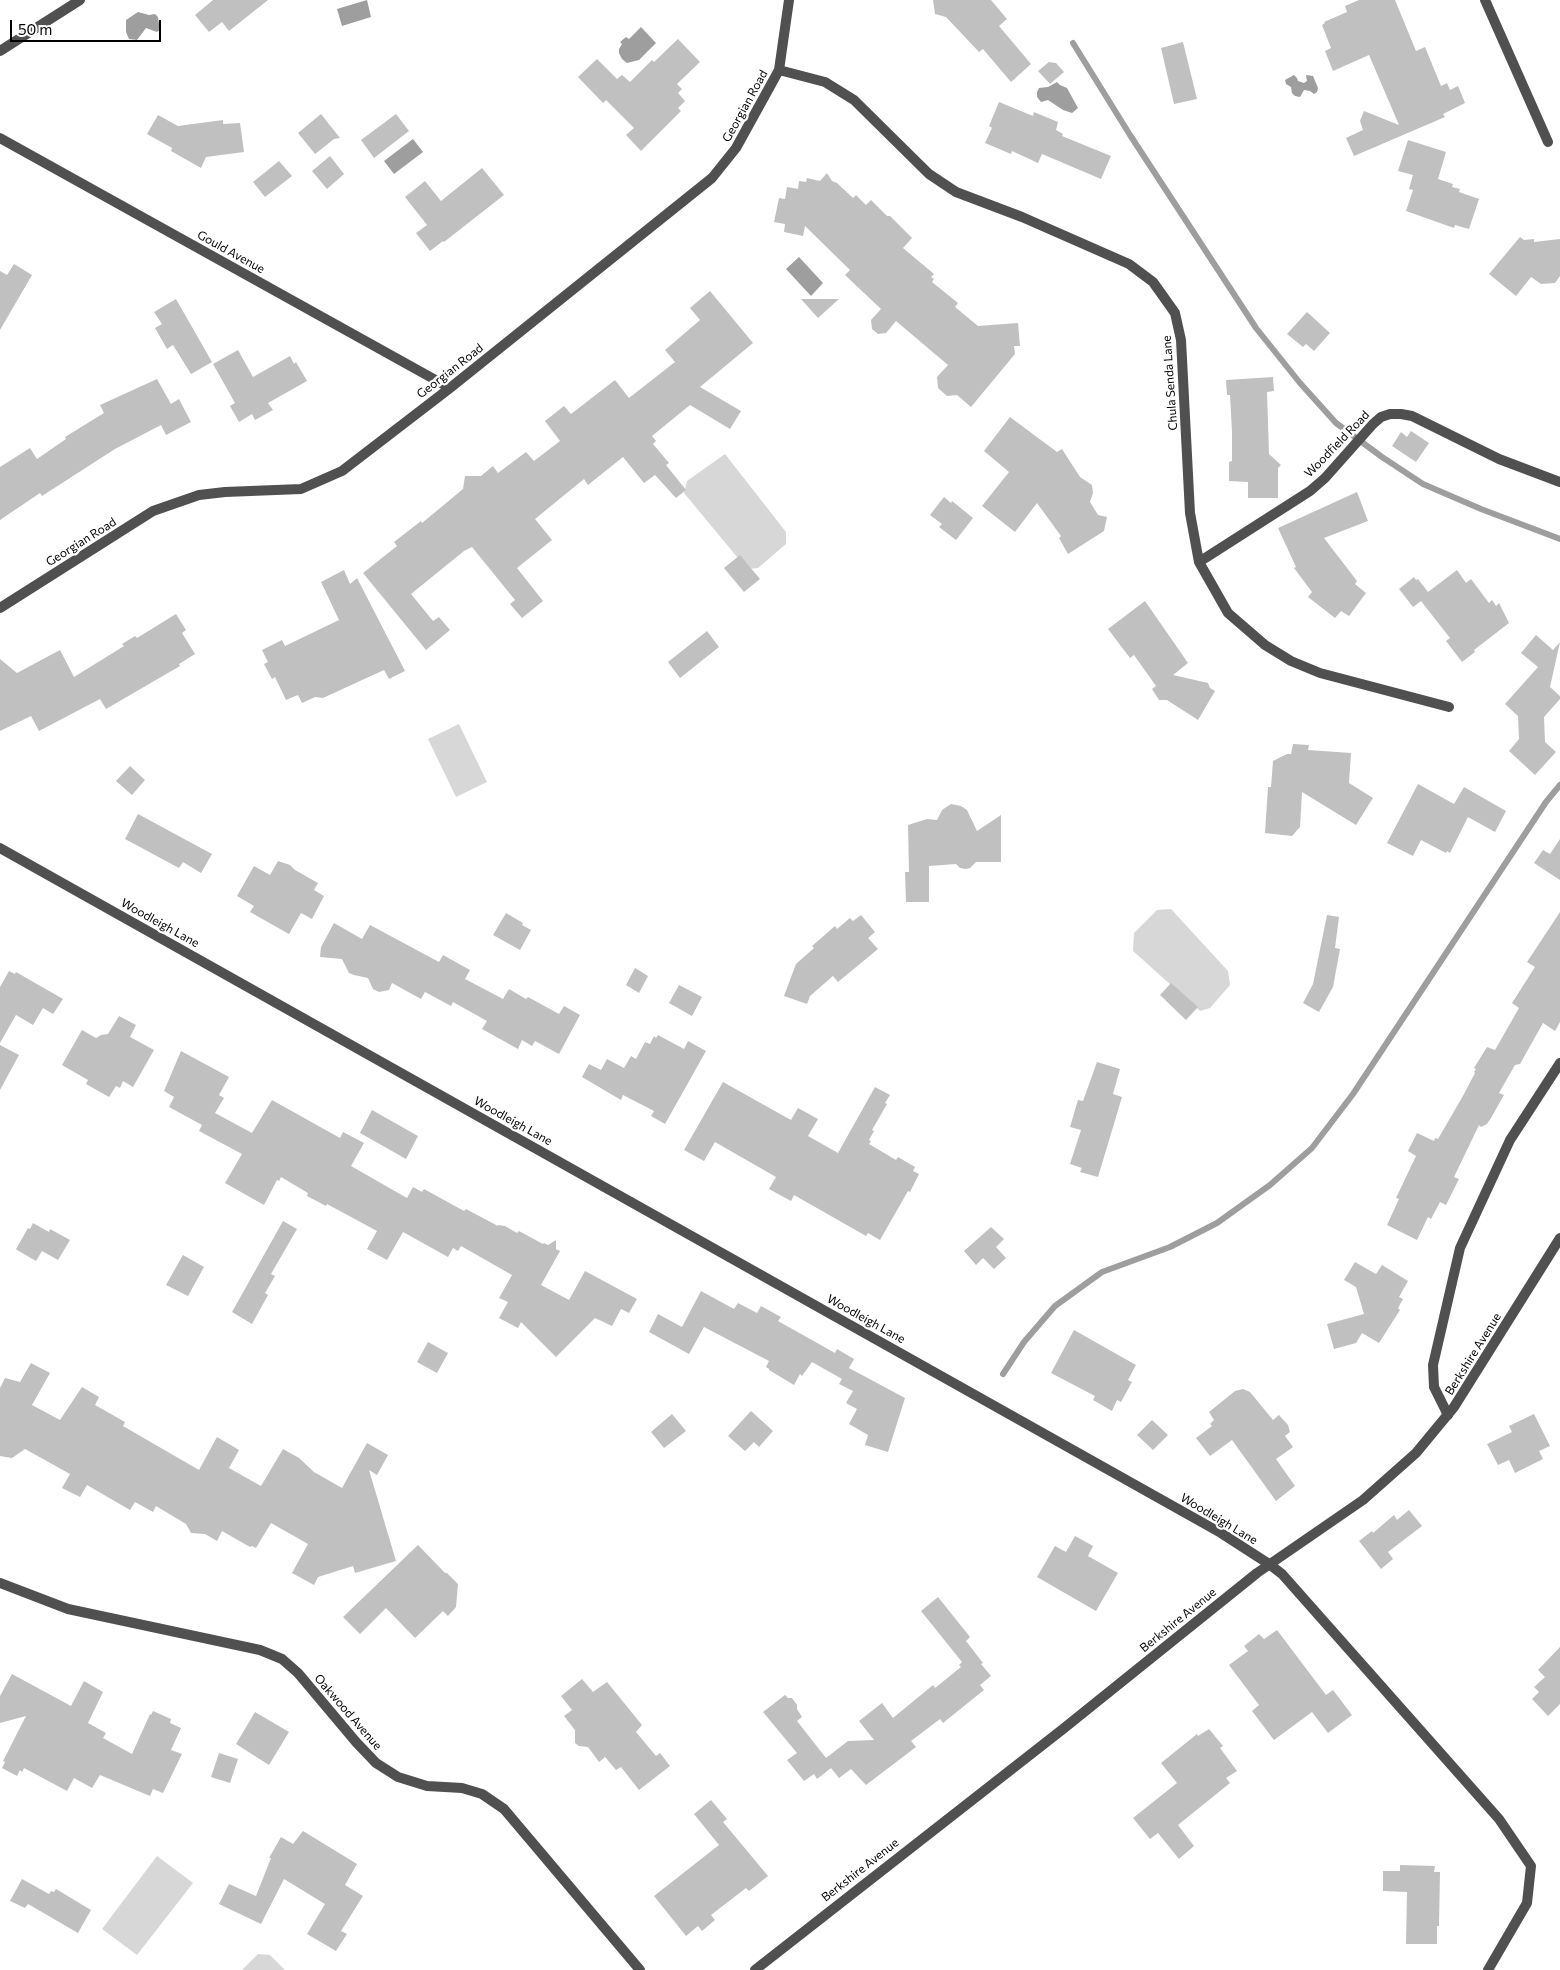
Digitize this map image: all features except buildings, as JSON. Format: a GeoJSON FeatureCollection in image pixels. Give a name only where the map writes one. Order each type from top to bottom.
{"type":"FeatureCollection","features":[{"type":"Feature","properties":{"kind":"street"},"geometry":{"type":"LineString","coordinates":[[0,51],[80,0]]}},
{"type":"Feature","properties":{"kind":"street","name":"Georgian Road"},"geometry":{"type":"LineString","coordinates":[[0,608],[153,511],[199,495],[301,489],[342,470],[450,388],[712,178],[736,148],[779,70],[789,0]]}},
{"type":"Feature","properties":{"kind":"street"},"geometry":{"type":"LineString","coordinates":[[1485,0],[1548,142]]}},
{"type":"Feature","properties":{"kind":"street","name":"Chula Senda Lane"},"geometry":{"type":"LineString","coordinates":[[779,70],[825,82],[854,100],[929,174],[956,192],[1022,217],[1129,264],[1153,282],[1175,313],[1181,340],[1190,513],[1200,562],[1228,613],[1265,645],[1291,662],[1320,672],[1449,707]]}},
{"type":"Feature","properties":{"kind":"street","name":"Gould Avenue"},"geometry":{"type":"LineString","coordinates":[[0,138],[450,388]]}},
{"type":"Feature","properties":{"kind":"street","name":"Woodfield Road"},"geometry":{"type":"LineString","coordinates":[[1200,562],[1310,491],[1325,478],[1367,430],[1381,417],[1401,414],[1412,416],[1499,459],[1560,482]]}},
{"type":"Feature","properties":{"kind":"street","name":"Woodleigh Lane"},"geometry":{"type":"LineString","coordinates":[[0,848],[1213,1528],[1269,1564],[1282,1574],[1500,1819],[1530,1866],[1527,1903],[1488,1970]]}},
{"type":"Feature","properties":{"kind":"street"},"geometry":{"type":"LineString","coordinates":[[1448,1415],[1434,1387],[1433,1365],[1460,1248],[1510,1140],[1560,1063]]}},
{"type":"Feature","properties":{"kind":"street","name":"Berkshire Avenue"},"geometry":{"type":"LineString","coordinates":[[755,1970],[1063,1729],[1269,1564],[1363,1500],[1416,1453],[1448,1415],[1560,1238]]}},
{"type":"Feature","properties":{"kind":"street","name":"Oakwood Avenue"},"geometry":{"type":"LineString","coordinates":[[0,1583],[68,1609],[260,1650],[282,1659],[298,1673],[376,1763],[398,1777],[427,1786],[462,1788],[482,1794],[504,1809],[640,1970]]}},
{"type":"Feature","properties":{"kind":"shaded area"},"geometry":{"type":"Polygon","coordinates":[[[367,0],[371,17],[342,26],[337,9],[367,0]]]}},
{"type":"Feature","properties":{"kind":"shaded area"},"geometry":{"type":"Polygon","coordinates":[[[138,12],[149,15],[155,14],[158,17],[160,30],[157,32],[146,28],[137,40],[129,39],[126,32],[126,20],[138,12]]]}},
{"type":"Feature","properties":{"kind":"shaded area"},"geometry":{"type":"Polygon","coordinates":[[[641,27],[656,43],[639,60],[627,63],[619,53],[622,44],[620,42],[626,37],[629,39],[641,27]]]}},
{"type":"Feature","properties":{"kind":"shaded area"},"geometry":{"type":"Polygon","coordinates":[[[1294,75],[1298,81],[1304,83],[1307,81],[1306,75],[1313,76],[1318,88],[1317,92],[1314,94],[1304,90],[1300,97],[1295,96],[1285,80],[1294,75]]]}},
{"type":"Feature","properties":{"kind":"shaded area"},"geometry":{"type":"Polygon","coordinates":[[[1057,82],[1067,88],[1078,108],[1072,113],[1063,110],[1048,100],[1041,102],[1037,97],[1039,88],[1048,87],[1057,82]]]}},
{"type":"Feature","properties":{"kind":"shaded area"},"geometry":{"type":"Polygon","coordinates":[[[413,139],[423,152],[394,174],[384,161],[413,139]]]}},
{"type":"Feature","properties":{"kind":"shaded area"},"geometry":{"type":"Polygon","coordinates":[[[799,257],[823,283],[811,296],[786,269],[799,257]]]}},
{"type":"Feature","properties":{"kind":"shaded area"},"geometry":{"type":"Polygon","coordinates":[[[725,454],[786,532],[786,544],[758,568],[747,569],[684,493],[687,481],[725,454]]]}},
{"type":"Feature","properties":{"kind":"shaded area"},"geometry":{"type":"Polygon","coordinates":[[[459,724],[487,782],[456,797],[428,739],[459,724]]]}},
{"type":"Feature","properties":{"kind":"shaded area"},"geometry":{"type":"Polygon","coordinates":[[[1171,909],[1228,971],[1230,985],[1210,1008],[1200,1011],[1133,951],[1134,933],[1157,910],[1171,909]]]}},
{"type":"Feature","properties":{"kind":"shaded area"},"geometry":{"type":"Polygon","coordinates":[[[157,1856],[193,1883],[137,1955],[102,1929],[157,1856]]]}},
{"type":"Feature","properties":{"kind":"shaded area"},"geometry":{"type":"Polygon","coordinates":[[[258,1954],[270,1955],[285,1970],[242,1970],[258,1954]]]}},
{"type":"Feature","properties":{"kind":"waterway"},"geometry":{"type":"LineString","coordinates":[[1073,43],[1130,135],[1256,328],[1300,383],[1336,423],[1423,484],[1481,509],[1560,539]]}},
{"type":"Feature","properties":{"kind":"waterway"},"geometry":{"type":"LineString","coordinates":[[1003,1374],[1024,1342],[1055,1306],[1102,1272],[1170,1247],[1217,1223],[1270,1185],[1312,1148],[1353,1094],[1546,802],[1560,785]]}}]}
